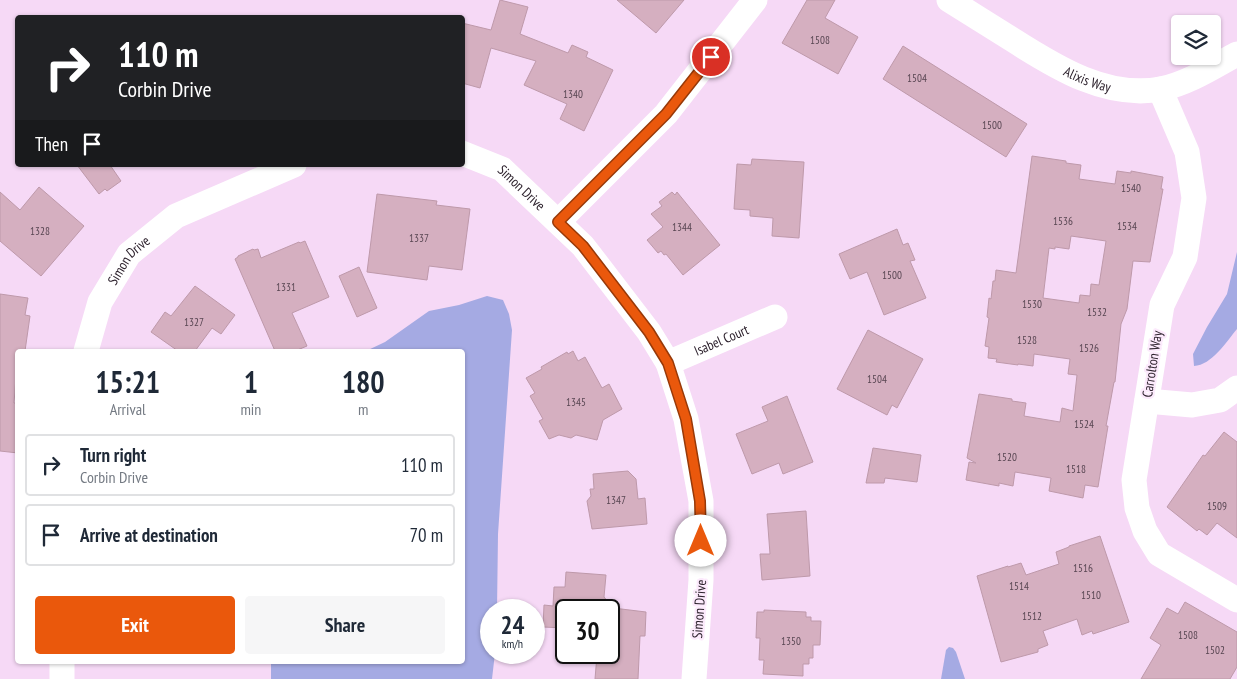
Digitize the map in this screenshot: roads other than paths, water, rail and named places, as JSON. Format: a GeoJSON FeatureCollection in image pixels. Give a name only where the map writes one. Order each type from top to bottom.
{"type":"FeatureCollection","features":[{"type":"Feature","properties":{"kind":"street"},"geometry":{"type":"LineString","coordinates":[[558,222],[666,114],[756,0]]}},
{"type":"Feature","properties":{"kind":"street","name":"Alixis Way"},"geometry":{"type":"LineString","coordinates":[[948,0],[1053,65],[1091,83],[1132,91],[1160,89],[1184,82],[1237,54]]}},
{"type":"Feature","properties":{"kind":"street","name":"Carrolton Way"},"geometry":{"type":"LineString","coordinates":[[1160,89],[1187,152],[1194,198],[1185,256],[1162,305],[1134,480],[1137,508],[1145,530],[1159,554],[1237,600]]}},
{"type":"Feature","properties":{"kind":"street","name":"Simon Drive"},"geometry":{"type":"LineString","coordinates":[[465,154],[502,169],[583,246],[649,332],[668,363],[686,419],[700,501],[701,580],[694,679]]}},
{"type":"Feature","properties":{"kind":"street","name":"Simon Drive"},"geometry":{"type":"LineString","coordinates":[[87,349],[100,302],[129,254],[176,216],[289,167]]}},
{"type":"Feature","properties":{"kind":"street","name":"Isabel Court"},"geometry":{"type":"LineString","coordinates":[[668,363],[775,317]]}},
{"type":"Feature","properties":{"kind":"street"},"geometry":{"type":"LineString","coordinates":[[1147,401],[1192,405],[1220,400],[1237,388]]}},
{"type":"Feature","properties":{"kind":"street"},"geometry":{"type":"LineString","coordinates":[[62,664],[62,679]]}},
{"type":"Feature","properties":{"kind":"water"},"geometry":{"type":"Polygon","coordinates":[[[1237,252],[1237,329],[1213,357],[1201,365],[1194,366],[1193,354],[1227,294],[1237,252]]]}},
{"type":"Feature","properties":{"kind":"water"},"geometry":{"type":"Polygon","coordinates":[[[487,296],[503,300],[509,314],[512,330],[498,534],[497,599],[480,599],[480,664],[494,664],[492,679],[271,679],[271,664],[465,664],[465,349],[370,349],[385,342],[429,311],[459,305],[487,296]]]}},
{"type":"Feature","properties":{"kind":"water"},"geometry":{"type":"Polygon","coordinates":[[[949,647],[953,648],[956,652],[965,679],[941,679],[946,650],[949,647]]]}}]}
